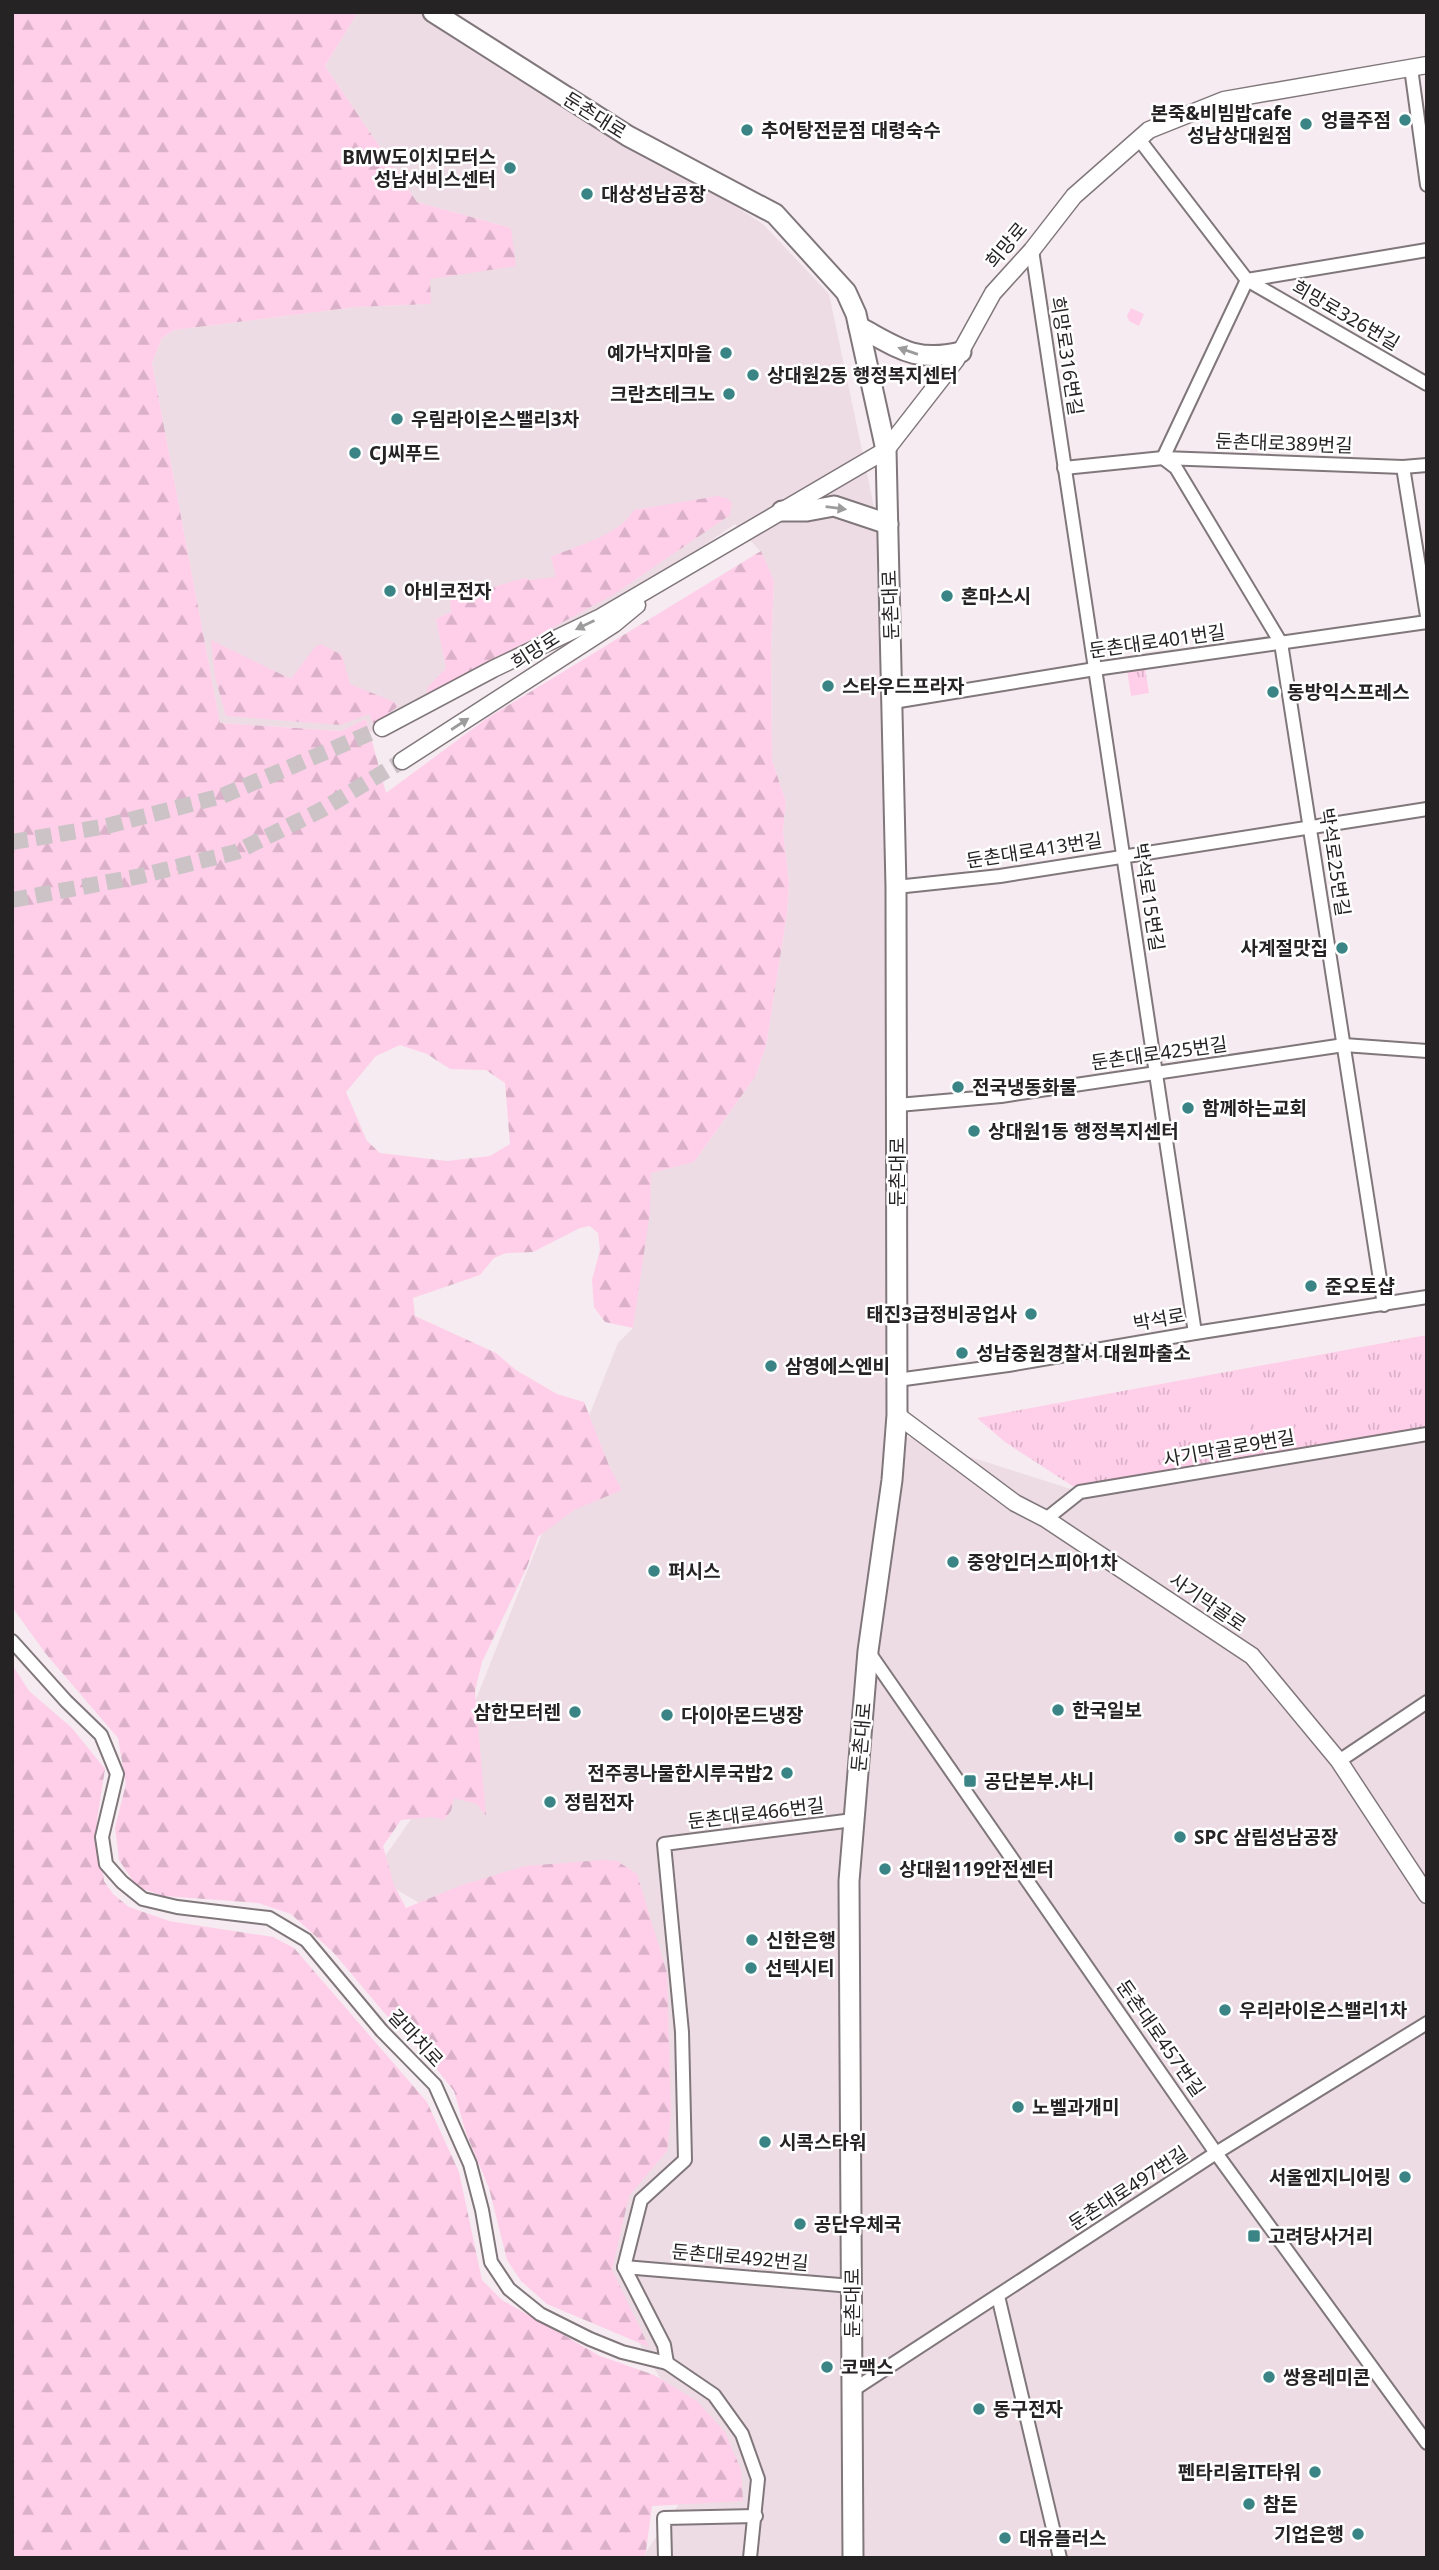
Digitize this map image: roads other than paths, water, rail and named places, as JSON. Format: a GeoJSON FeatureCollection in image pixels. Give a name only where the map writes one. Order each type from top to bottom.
{"type":"FeatureCollection","features":[{"type":"Feature","properties":{"kind":"main road","name":"둔촌대로"},"geometry":{"type":"LineString","coordinates":[[433,12],[628,136],[775,214],[846,292],[859,327],[886,450],[896,887],[897,1415],[892,1480],[868,1651],[849,1881],[853,2558]]}},
{"type":"Feature","properties":{"kind":"main road"},"geometry":{"type":"LineString","coordinates":[[1419,66],[1427,77]]}},
{"type":"Feature","properties":{"kind":"main road","name":"희망로"},"geometry":{"type":"LineString","coordinates":[[382,728],[493,669],[601,617],[886,450],[961,352],[993,293],[1032,250],[1074,196],[1149,130],[1224,100],[1419,66]]}},
{"type":"Feature","properties":{"kind":"main road"},"geometry":{"type":"LineString","coordinates":[[859,327],[896,347],[928,358],[961,352]]}},
{"type":"Feature","properties":{"kind":"main road"},"geometry":{"type":"LineString","coordinates":[[782,511],[807,511],[821,506],[834,506],[888,524]]}},
{"type":"Feature","properties":{"kind":"main road","name":"희망로"},"geometry":{"type":"LineString","coordinates":[[402,761],[614,624],[686,566]]}},
{"type":"Feature","properties":{"kind":"main road","name":"사기막골로"},"geometry":{"type":"LineString","coordinates":[[897,1415],[1015,1503],[1046,1519],[1252,1656],[1339,1761],[1427,1895]]}},
{"type":"Feature","properties":{"kind":"street"},"geometry":{"type":"LineString","coordinates":[[1419,66],[1427,185]]}},
{"type":"Feature","properties":{"kind":"street","name":"희망로326번길"},"geometry":{"type":"LineString","coordinates":[[1138,138],[1247,280],[1427,384]]}},
{"type":"Feature","properties":{"kind":"street","name":"희망로316번길"},"geometry":{"type":"LineString","coordinates":[[1032,250],[1064,468]]}},
{"type":"Feature","properties":{"kind":"street","name":"희망로326번길"},"geometry":{"type":"LineString","coordinates":[[1247,280],[1427,250]]}},
{"type":"Feature","properties":{"kind":"street"},"geometry":{"type":"LineString","coordinates":[[1163,458],[1247,280]]}},
{"type":"Feature","properties":{"kind":"street","name":"둔촌대로389번길"},"geometry":{"type":"LineString","coordinates":[[1064,468],[1163,458],[1403,467],[1427,465]]}},
{"type":"Feature","properties":{"kind":"street","name":"박석로25번길"},"geometry":{"type":"LineString","coordinates":[[1163,458],[1176,468],[1281,643],[1384,1305]]}},
{"type":"Feature","properties":{"kind":"street"},"geometry":{"type":"LineString","coordinates":[[1403,467],[1427,616]]}},
{"type":"Feature","properties":{"kind":"street","name":"박석로15번길"},"geometry":{"type":"LineString","coordinates":[[1064,468],[1195,1333]]}},
{"type":"Feature","properties":{"kind":"street","name":"둔촌대로401번길"},"geometry":{"type":"LineString","coordinates":[[893,702],[1095,669],[1427,622]]}},
{"type":"Feature","properties":{"kind":"street","name":"둔촌대로413번길"},"geometry":{"type":"LineString","coordinates":[[896,887],[1000,876],[1427,809]]}},
{"type":"Feature","properties":{"kind":"street","name":"둔촌대로425번길"},"geometry":{"type":"LineString","coordinates":[[898,1105],[1001,1096],[1344,1045],[1427,1051]]}},
{"type":"Feature","properties":{"kind":"street","name":"박석로"},"geometry":{"type":"LineString","coordinates":[[897,1380],[1008,1365],[1427,1297]]}},
{"type":"Feature","properties":{"kind":"street","name":"사기막골로9번길"},"geometry":{"type":"LineString","coordinates":[[1046,1519],[1080,1492],[1427,1434]]}},
{"type":"Feature","properties":{"kind":"street","name":"갈마치로"},"geometry":{"type":"LineString","coordinates":[[12,1641],[101,1735],[117,1774],[102,1838],[106,1864],[122,1882],[143,1899],[177,1907],[269,1918],[306,1940],[383,2031],[435,2085],[470,2164],[491,2262],[509,2289],[540,2314],[622,2352],[667,2363],[714,2395],[742,2434],[758,2479],[750,2558]]}},
{"type":"Feature","properties":{"kind":"street","name":"둔촌대로457번길"},"geometry":{"type":"LineString","coordinates":[[868,1651],[1216,2153],[1427,2443]]}},
{"type":"Feature","properties":{"kind":"street"},"geometry":{"type":"LineString","coordinates":[[1339,1761],[1427,1702]]}},
{"type":"Feature","properties":{"kind":"street","name":"둔촌대로466번길"},"geometry":{"type":"LineString","coordinates":[[624,2267],[640,2200],[685,2160],[682,2032],[664,1844],[853,1820]]}},
{"type":"Feature","properties":{"kind":"street","name":"둔촌대로497번길"},"geometry":{"type":"LineString","coordinates":[[853,2390],[1216,2153],[1427,2023]]}},
{"type":"Feature","properties":{"kind":"street"},"geometry":{"type":"LineString","coordinates":[[624,2267],[664,2345],[667,2363]]}},
{"type":"Feature","properties":{"kind":"street","name":"둔촌대로492번길"},"geometry":{"type":"LineString","coordinates":[[624,2267],[852,2286]]}},
{"type":"Feature","properties":{"kind":"street"},"geometry":{"type":"LineString","coordinates":[[998,2296],[1060,2558]]}},
{"type":"Feature","properties":{"kind":"street"},"geometry":{"type":"LineString","coordinates":[[665,2558],[664,2518],[756,2516]]}},
{"type":"Feature","properties":{"kind":"tunnel"},"geometry":{"type":"LineString","coordinates":[[12,842],[107,826],[222,796],[382,728]]}},
{"type":"Feature","properties":{"kind":"tunnel"},"geometry":{"type":"LineString","coordinates":[[12,900],[141,876],[236,852],[323,809],[402,761]]}},
{"type":"Feature","properties":{"kind":"place","name":"엉클주점"},"geometry":{"type":"Point","coordinates":[1405,120]}},
{"type":"Feature","properties":{"kind":"place","name":"본죽&비빔밥cafe 성남상대원점"},"geometry":{"type":"Point","coordinates":[1306,124]}},
{"type":"Feature","properties":{"kind":"place","name":"추어탕전문점 대령숙수"},"geometry":{"type":"Point","coordinates":[747,130]}},
{"type":"Feature","properties":{"kind":"place","name":"BMW도이치모터스 성남서비스센터"},"geometry":{"type":"Point","coordinates":[510,168]}},
{"type":"Feature","properties":{"kind":"place","name":"대상성남공장"},"geometry":{"type":"Point","coordinates":[587,194]}},
{"type":"Feature","properties":{"kind":"place","name":"예가낙지마을"},"geometry":{"type":"Point","coordinates":[726,353]}},
{"type":"Feature","properties":{"kind":"place","name":"상대원2동 행정복지센터"},"geometry":{"type":"Point","coordinates":[753,375]}},
{"type":"Feature","properties":{"kind":"place","name":"크란츠테크노"},"geometry":{"type":"Point","coordinates":[729,394]}},
{"type":"Feature","properties":{"kind":"place","name":"우림라이온스밸리3차"},"geometry":{"type":"Point","coordinates":[397,419]}},
{"type":"Feature","properties":{"kind":"place","name":"CJ씨푸드"},"geometry":{"type":"Point","coordinates":[355,453]}},
{"type":"Feature","properties":{"kind":"place","name":"아비코전자"},"geometry":{"type":"Point","coordinates":[390,591]}},
{"type":"Feature","properties":{"kind":"place","name":"혼마스시"},"geometry":{"type":"Point","coordinates":[947,596]}},
{"type":"Feature","properties":{"kind":"place","name":"스타우드프라자"},"geometry":{"type":"Point","coordinates":[828,686]}},
{"type":"Feature","properties":{"kind":"place","name":"동방익스프레스"},"geometry":{"type":"Point","coordinates":[1273,692]}},
{"type":"Feature","properties":{"kind":"place","name":"사계절맛집"},"geometry":{"type":"Point","coordinates":[1342,948]}},
{"type":"Feature","properties":{"kind":"place","name":"전국냉동화물"},"geometry":{"type":"Point","coordinates":[958,1087]}},
{"type":"Feature","properties":{"kind":"place","name":"함께하는교회"},"geometry":{"type":"Point","coordinates":[1188,1108]}},
{"type":"Feature","properties":{"kind":"place","name":"상대원1동 행정복지센터"},"geometry":{"type":"Point","coordinates":[974,1131]}},
{"type":"Feature","properties":{"kind":"place","name":"준오토샵"},"geometry":{"type":"Point","coordinates":[1311,1286]}},
{"type":"Feature","properties":{"kind":"place","name":"태진3급정비공업사"},"geometry":{"type":"Point","coordinates":[1031,1314]}},
{"type":"Feature","properties":{"kind":"place","name":"성남중원경찰서 대원파출소"},"geometry":{"type":"Point","coordinates":[962,1353]}},
{"type":"Feature","properties":{"kind":"place","name":"삼영에스엔비"},"geometry":{"type":"Point","coordinates":[771,1366]}},
{"type":"Feature","properties":{"kind":"place","name":"중앙인더스피아1차"},"geometry":{"type":"Point","coordinates":[953,1562]}},
{"type":"Feature","properties":{"kind":"place","name":"퍼시스"},"geometry":{"type":"Point","coordinates":[654,1571]}},
{"type":"Feature","properties":{"kind":"place","name":"한국일보"},"geometry":{"type":"Point","coordinates":[1058,1710]}},
{"type":"Feature","properties":{"kind":"place","name":"삼한모터렌"},"geometry":{"type":"Point","coordinates":[575,1712]}},
{"type":"Feature","properties":{"kind":"place","name":"다이아몬드냉장"},"geometry":{"type":"Point","coordinates":[667,1715]}},
{"type":"Feature","properties":{"kind":"place","name":"전주콩나물한시루국밥2"},"geometry":{"type":"Point","coordinates":[787,1773]}},
{"type":"Feature","properties":{"kind":"place","name":"공단본부.샤니"},"geometry":{"type":"Point","coordinates":[970,1781]}},
{"type":"Feature","properties":{"kind":"place","name":"정림전자"},"geometry":{"type":"Point","coordinates":[550,1802]}},
{"type":"Feature","properties":{"kind":"place","name":"SPC 삼립성남공장"},"geometry":{"type":"Point","coordinates":[1180,1837]}},
{"type":"Feature","properties":{"kind":"place","name":"상대원119안전센터"},"geometry":{"type":"Point","coordinates":[885,1869]}},
{"type":"Feature","properties":{"kind":"place","name":"신한은행"},"geometry":{"type":"Point","coordinates":[752,1940]}},
{"type":"Feature","properties":{"kind":"place","name":"선텍시티"},"geometry":{"type":"Point","coordinates":[751,1968]}},
{"type":"Feature","properties":{"kind":"place","name":"우리라이온스밸리1차"},"geometry":{"type":"Point","coordinates":[1225,2010]}},
{"type":"Feature","properties":{"kind":"place","name":"노벨과개미"},"geometry":{"type":"Point","coordinates":[1018,2107]}},
{"type":"Feature","properties":{"kind":"place","name":"시콕스타워"},"geometry":{"type":"Point","coordinates":[765,2142]}},
{"type":"Feature","properties":{"kind":"place","name":"서울엔지니어링"},"geometry":{"type":"Point","coordinates":[1405,2177]}},
{"type":"Feature","properties":{"kind":"place","name":"공단우체국"},"geometry":{"type":"Point","coordinates":[800,2224]}},
{"type":"Feature","properties":{"kind":"place","name":"고려당사거리"},"geometry":{"type":"Point","coordinates":[1254,2236]}},
{"type":"Feature","properties":{"kind":"place","name":"코맥스"},"geometry":{"type":"Point","coordinates":[827,2367]}},
{"type":"Feature","properties":{"kind":"place","name":"쌍용레미콘"},"geometry":{"type":"Point","coordinates":[1269,2377]}},
{"type":"Feature","properties":{"kind":"place","name":"동구전자"},"geometry":{"type":"Point","coordinates":[979,2409]}},
{"type":"Feature","properties":{"kind":"place","name":"펜타리움IT타워"},"geometry":{"type":"Point","coordinates":[1315,2472]}},
{"type":"Feature","properties":{"kind":"place","name":"참돈"},"geometry":{"type":"Point","coordinates":[1249,2504]}},
{"type":"Feature","properties":{"kind":"place","name":"기업은행"},"geometry":{"type":"Point","coordinates":[1358,2534]}},
{"type":"Feature","properties":{"kind":"place","name":"대유플러스"},"geometry":{"type":"Point","coordinates":[1005,2538]}}]}
